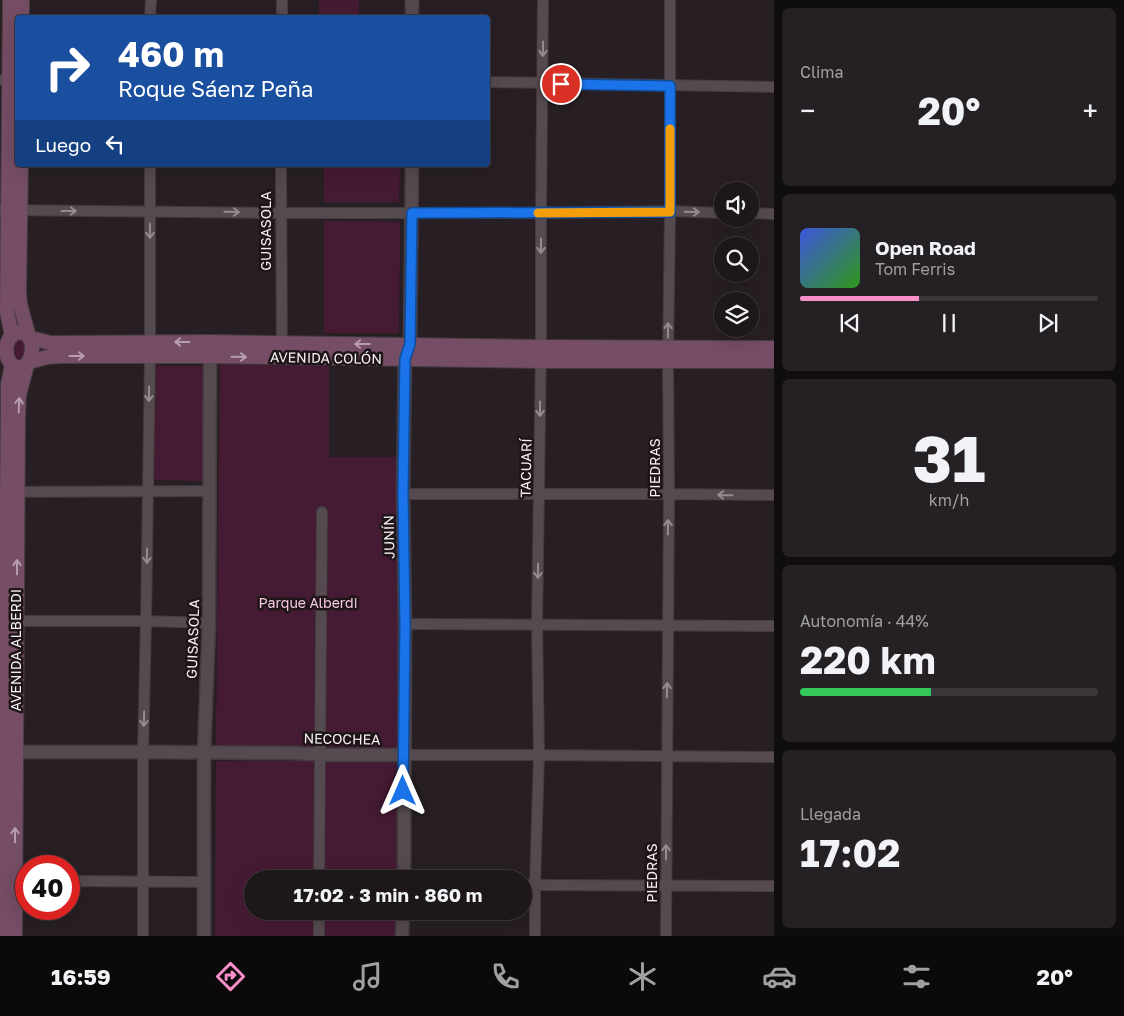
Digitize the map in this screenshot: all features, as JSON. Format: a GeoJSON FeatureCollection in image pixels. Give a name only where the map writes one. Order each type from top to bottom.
{"type":"FeatureCollection","features":[{"type":"Feature","properties":{"kind":"main road"},"geometry":{"type":"LineString","coordinates":[[10,0],[10,210],[7,357],[15,363],[31,358],[32,348],[20,304],[10,210],[21,167]]}},
{"type":"Feature","properties":{"kind":"main road"},"geometry":{"type":"LineString","coordinates":[[22,0],[22,15]]}},
{"type":"Feature","properties":{"kind":"main road"},"geometry":{"type":"LineString","coordinates":[[7,337],[18,332],[26,334],[29,338]]}},
{"type":"Feature","properties":{"kind":"main road","name":"AVENIDA COLÓN"},"geometry":{"type":"LineString","coordinates":[[29,338],[51,343],[210,342],[541,347],[774,361]]}},
{"type":"Feature","properties":{"kind":"main road","name":"AVENIDA COLÓN"},"geometry":{"type":"LineString","coordinates":[[15,363],[60,356],[211,356],[541,361],[774,348]]}},
{"type":"Feature","properties":{"kind":"main road","name":"AVENIDA ALBERDI"},"geometry":{"type":"LineString","coordinates":[[15,363],[8,384],[7,622],[7,752],[11,880],[15,936]]}},
{"type":"Feature","properties":{"kind":"main road","name":"AVENIDA ALBERDI"},"geometry":{"type":"LineString","coordinates":[[2,936],[11,880]]}},
{"type":"Feature","properties":{"kind":"street"},"geometry":{"type":"LineString","coordinates":[[150,15],[151,0]]}},
{"type":"Feature","properties":{"kind":"street"},"geometry":{"type":"LineString","coordinates":[[282,0],[282,15]]}},
{"type":"Feature","properties":{"kind":"street"},"geometry":{"type":"LineString","coordinates":[[412,0],[412,15]]}},
{"type":"Feature","properties":{"kind":"street","name":"TACUARÍ"},"geometry":{"type":"LineString","coordinates":[[536,936],[535,885],[539,755],[537,624],[540,495],[543,0]]}},
{"type":"Feature","properties":{"kind":"street","name":"PIEDRAS"},"geometry":{"type":"LineString","coordinates":[[666,936],[670,0]]}},
{"type":"Feature","properties":{"kind":"street"},"geometry":{"type":"LineString","coordinates":[[490,82],[774,87]]}},
{"type":"Feature","properties":{"kind":"street"},"geometry":{"type":"LineString","coordinates":[[143,936],[143,752],[150,356],[150,167]]}},
{"type":"Feature","properties":{"kind":"street","name":"GUISASOLA"},"geometry":{"type":"LineString","coordinates":[[280,167],[282,358]]}},
{"type":"Feature","properties":{"kind":"street","name":"JUNÍN"},"geometry":{"type":"LineString","coordinates":[[404,870],[405,624],[403,494],[405,359],[410,344],[412,167]]}},
{"type":"Feature","properties":{"kind":"street"},"geometry":{"type":"LineString","coordinates":[[10,210],[281,213],[714,213]]}},
{"type":"Feature","properties":{"kind":"street"},"geometry":{"type":"LineString","coordinates":[[759,213],[774,214]]}},
{"type":"Feature","properties":{"kind":"street","name":"GUISASOLA"},"geometry":{"type":"LineString","coordinates":[[204,936],[204,753],[209,623],[210,342]]}},
{"type":"Feature","properties":{"kind":"street"},"geometry":{"type":"LineString","coordinates":[[8,492],[210,491]]}},
{"type":"Feature","properties":{"kind":"street"},"geometry":{"type":"LineString","coordinates":[[403,494],[774,495]]}},
{"type":"Feature","properties":{"kind":"street"},"geometry":{"type":"LineString","coordinates":[[319,870],[322,512]]}},
{"type":"Feature","properties":{"kind":"street"},"geometry":{"type":"LineString","coordinates":[[7,622],[146,621],[209,623]]}},
{"type":"Feature","properties":{"kind":"street"},"geometry":{"type":"LineString","coordinates":[[405,624],[774,626]]}},
{"type":"Feature","properties":{"kind":"street","name":"NECOCHEA"},"geometry":{"type":"LineString","coordinates":[[7,752],[774,757]]}},
{"type":"Feature","properties":{"kind":"street"},"geometry":{"type":"LineString","coordinates":[[80,880],[204,882]]}},
{"type":"Feature","properties":{"kind":"street"},"geometry":{"type":"LineString","coordinates":[[535,885],[774,886]]}},
{"type":"Feature","properties":{"kind":"street"},"geometry":{"type":"LineString","coordinates":[[319,920],[319,936]]}},
{"type":"Feature","properties":{"kind":"street"},"geometry":{"type":"LineString","coordinates":[[402,936],[403,920]]}},
{"type":"Feature","properties":{"kind":"green space"},"geometry":{"type":"Polygon","coordinates":[[[319,0],[359,0],[359,15],[319,15],[319,0]]]}},
{"type":"Feature","properties":{"kind":"green space"},"geometry":{"type":"Polygon","coordinates":[[[324,167],[400,167],[399,202],[324,202],[324,167]]]}},
{"type":"Feature","properties":{"kind":"green space"},"geometry":{"type":"Polygon","coordinates":[[[324,221],[400,222],[399,333],[324,333],[324,221]]]}},
{"type":"Feature","properties":{"kind":"green space"},"geometry":{"type":"Polygon","coordinates":[[[14,337],[26,340],[23,363],[13,360],[12,342],[14,337]]]}},
{"type":"Feature","properties":{"kind":"green space","name":"Parque Alberdi"},"geometry":{"type":"Polygon","coordinates":[[[220,362],[329,363],[329,457],[400,457],[398,749],[216,749],[220,362]]]}},
{"type":"Feature","properties":{"kind":"green space"},"geometry":{"type":"Polygon","coordinates":[[[156,366],[207,366],[205,481],[154,480],[156,366]]]}},
{"type":"Feature","properties":{"kind":"green space"},"geometry":{"type":"Polygon","coordinates":[[[216,761],[398,761],[397,870],[244,870],[244,920],[396,920],[396,936],[215,936],[216,761]]]}},
{"type":"Feature","properties":{"kind":"slow traffic"},"geometry":{"type":"LineString","coordinates":[[538,213],[670,212],[670,129]]}},
{"type":"Feature","properties":{"kind":"route"},"geometry":{"type":"LineString","coordinates":[[403,791],[405,359],[410,344],[412,213],[670,212],[670,86],[561,84]]}}]}
